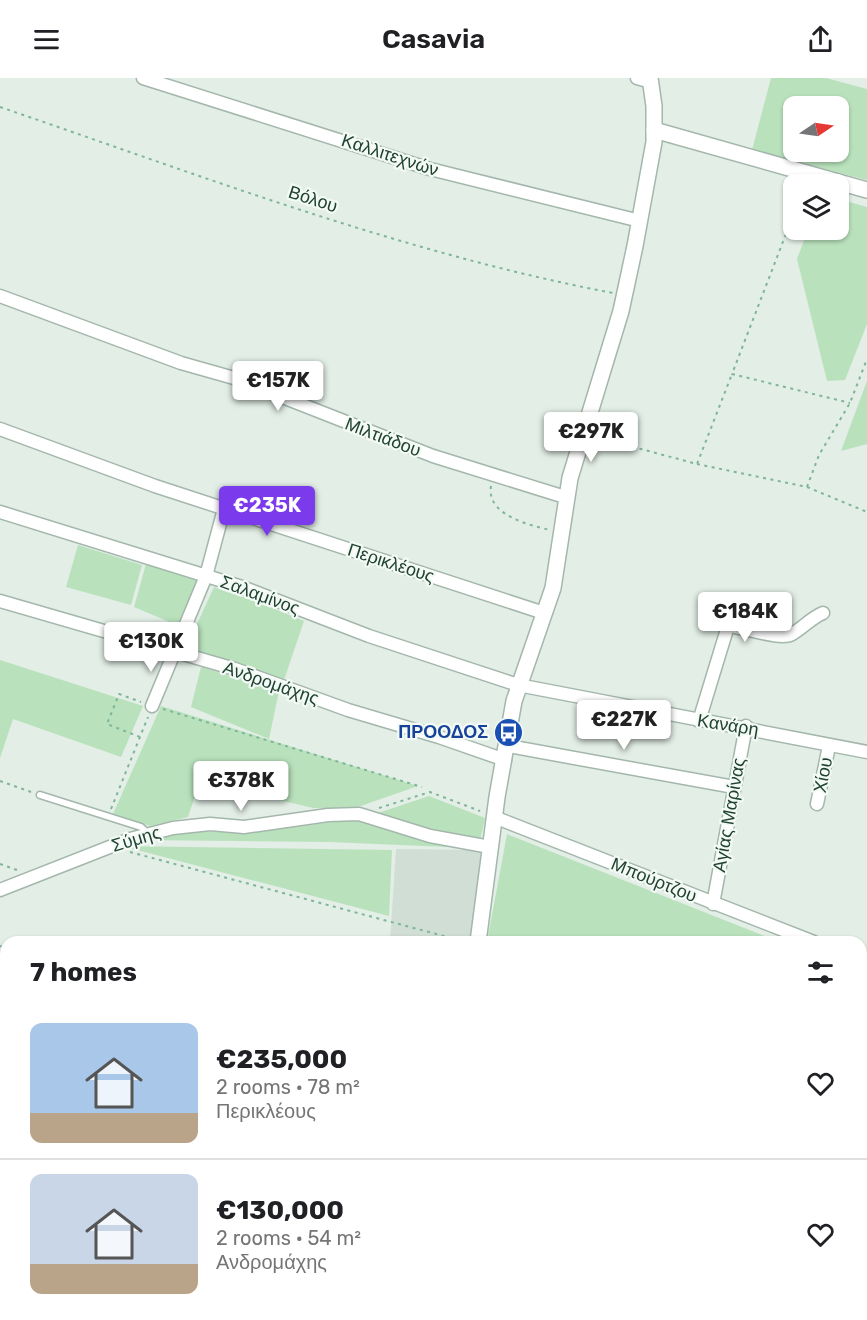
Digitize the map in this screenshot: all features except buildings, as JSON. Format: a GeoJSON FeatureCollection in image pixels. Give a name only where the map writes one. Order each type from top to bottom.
{"type":"FeatureCollection","features":[{"type":"Feature","properties":{"kind":"street","name":"Καλλιτεχνών"},"geometry":{"type":"LineString","coordinates":[[143,78],[430,169],[640,221]]}},
{"type":"Feature","properties":{"kind":"street"},"geometry":{"type":"LineString","coordinates":[[479,936],[494,817],[518,685],[555,580],[565,497],[582,433],[625,295],[640,221],[654,130],[646,79]]}},
{"type":"Feature","properties":{"kind":"street"},"geometry":{"type":"LineString","coordinates":[[654,130],[867,190]]}},
{"type":"Feature","properties":{"kind":"street","name":"Μιλτιάδου"},"geometry":{"type":"LineString","coordinates":[[0,296],[181,363],[234,378],[358,429],[433,456],[565,497]]}},
{"type":"Feature","properties":{"kind":"street","name":"Περικλέους"},"geometry":{"type":"LineString","coordinates":[[0,429],[225,509],[544,613]]}},
{"type":"Feature","properties":{"kind":"street"},"geometry":{"type":"LineString","coordinates":[[152,706],[177,652],[206,576],[225,509]]}},
{"type":"Feature","properties":{"kind":"street","name":"Σαλαμίνος"},"geometry":{"type":"LineString","coordinates":[[0,512],[79,534],[242,587],[369,636],[518,685]]}},
{"type":"Feature","properties":{"kind":"street","name":"Ανδρομάχης"},"geometry":{"type":"LineString","coordinates":[[0,601],[235,669],[348,711],[439,737],[506,753],[734,787]]}},
{"type":"Feature","properties":{"kind":"street"},"geometry":{"type":"LineString","coordinates":[[699,721],[728,626],[746,627],[784,638],[793,634],[809,619],[823,613]]}},
{"type":"Feature","properties":{"kind":"street","name":"Κανάρη"},"geometry":{"type":"LineString","coordinates":[[518,685],[699,721],[746,726],[829,746],[867,752]]}},
{"type":"Feature","properties":{"kind":"street","name":"Αγίας Μαρίνας"},"geometry":{"type":"LineString","coordinates":[[713,904],[746,726]]}},
{"type":"Feature","properties":{"kind":"street","name":"Χίου"},"geometry":{"type":"LineString","coordinates":[[817,804],[829,746]]}},
{"type":"Feature","properties":{"kind":"street","name":"Σύμης"},"geometry":{"type":"LineString","coordinates":[[0,890],[148,834],[210,824],[244,827],[328,815],[359,814],[430,836],[490,847]]}},
{"type":"Feature","properties":{"kind":"street","name":"Μπούρτζου"},"geometry":{"type":"LineString","coordinates":[[494,817],[798,936]]}},
{"type":"Feature","properties":{"kind":"lane"},"geometry":{"type":"LineString","coordinates":[[40,795],[141,827],[148,834]]}},
{"type":"Feature","properties":{"kind":"path","name":"Βόλου"},"geometry":{"type":"LineString","coordinates":[[0,108],[411,244],[507,269],[625,295]]}},
{"type":"Feature","properties":{"kind":"path"},"geometry":{"type":"LineString","coordinates":[[697,464],[784,240]]}},
{"type":"Feature","properties":{"kind":"path"},"geometry":{"type":"LineString","coordinates":[[807,487],[819,456],[850,403],[867,359]]}},
{"type":"Feature","properties":{"kind":"path"},"geometry":{"type":"LineString","coordinates":[[732,374],[850,403]]}},
{"type":"Feature","properties":{"kind":"path"},"geometry":{"type":"LineString","coordinates":[[582,433],[697,464],[807,487],[867,512]]}},
{"type":"Feature","properties":{"kind":"path"},"geometry":{"type":"LineString","coordinates":[[494,475],[490,494],[495,505],[507,515],[531,525],[561,532]]}},
{"type":"Feature","properties":{"kind":"path"},"geometry":{"type":"LineString","coordinates":[[140,737],[107,724],[119,694],[422,787]]}},
{"type":"Feature","properties":{"kind":"path"},"geometry":{"type":"LineString","coordinates":[[108,816],[152,706]]}},
{"type":"Feature","properties":{"kind":"path"},"geometry":{"type":"LineString","coordinates":[[0,781],[40,795]]}},
{"type":"Feature","properties":{"kind":"path"},"geometry":{"type":"LineString","coordinates":[[359,814],[430,792],[494,817]]}},
{"type":"Feature","properties":{"kind":"path"},"geometry":{"type":"LineString","coordinates":[[110,847],[444,936]]}},
{"type":"Feature","properties":{"kind":"shaded area"},"geometry":{"type":"Polygon","coordinates":[[[396,849],[481,850],[473,936],[390,936],[396,849]]]}},
{"type":"Feature","properties":{"kind":"green space"},"geometry":{"type":"Polygon","coordinates":[[[771,78],[826,78],[867,89],[867,180],[798,162],[849,162],[849,96],[783,96],[783,158],[752,150],[771,78]]]}},
{"type":"Feature","properties":{"kind":"green space"},"geometry":{"type":"Polygon","coordinates":[[[849,202],[867,207],[867,324],[845,380],[827,381],[797,259],[804,240],[849,240],[849,202]]]}},
{"type":"Feature","properties":{"kind":"green space"},"geometry":{"type":"Polygon","coordinates":[[[867,381],[867,444],[841,451],[867,381]]]}},
{"type":"Feature","properties":{"kind":"green space"},"geometry":{"type":"Polygon","coordinates":[[[78,545],[142,565],[131,605],[66,587],[78,545]]]}},
{"type":"Feature","properties":{"kind":"green space"},"geometry":{"type":"Polygon","coordinates":[[[146,564],[197,579],[179,626],[134,607],[146,564]]]}},
{"type":"Feature","properties":{"kind":"green space"},"geometry":{"type":"Polygon","coordinates":[[[214,587],[304,621],[284,680],[186,648],[214,587]]]}},
{"type":"Feature","properties":{"kind":"green space"},"geometry":{"type":"Polygon","coordinates":[[[163,624],[182,629],[174,647],[157,642],[163,624]]]}},
{"type":"Feature","properties":{"kind":"green space"},"geometry":{"type":"Polygon","coordinates":[[[0,660],[143,706],[121,757],[13,719],[0,758],[0,660]]]}},
{"type":"Feature","properties":{"kind":"green space"},"geometry":{"type":"Polygon","coordinates":[[[201,667],[279,691],[269,739],[191,707],[201,667]]]}},
{"type":"Feature","properties":{"kind":"green space"},"geometry":{"type":"Polygon","coordinates":[[[161,706],[418,786],[355,808],[313,808],[200,781],[188,817],[150,826],[113,814],[161,706]]]}},
{"type":"Feature","properties":{"kind":"green space"},"geometry":{"type":"Polygon","coordinates":[[[429,796],[485,818],[480,841],[424,831],[372,815],[429,796]]]}},
{"type":"Feature","properties":{"kind":"green space"},"geometry":{"type":"Polygon","coordinates":[[[357,819],[448,847],[330,842],[144,840],[190,831],[245,833],[357,819]]]}},
{"type":"Feature","properties":{"kind":"green space"},"geometry":{"type":"Polygon","coordinates":[[[507,834],[765,936],[488,936],[507,834]]]}},
{"type":"Feature","properties":{"kind":"green space"},"geometry":{"type":"Polygon","coordinates":[[[122,846],[392,850],[389,916],[122,846]]]}},
{"type":"Feature","properties":{"kind":"place","name":"ΠΡΟΟΔΟΣ"},"geometry":{"type":"Point","coordinates":[509,732]}}]}
